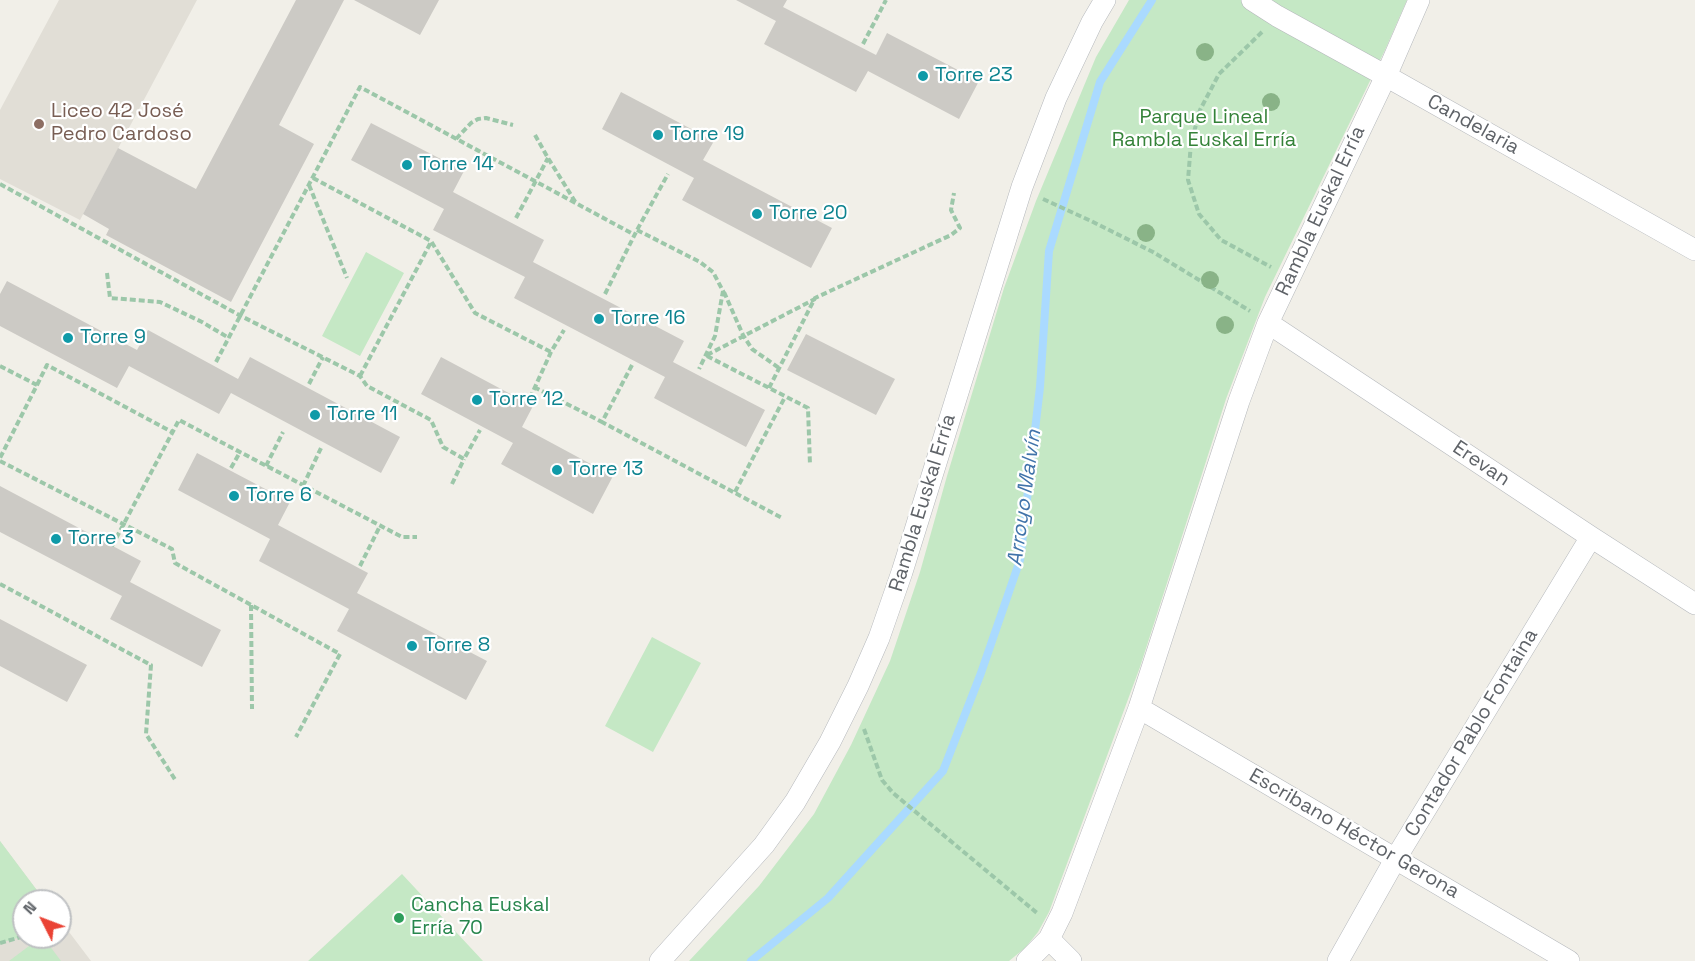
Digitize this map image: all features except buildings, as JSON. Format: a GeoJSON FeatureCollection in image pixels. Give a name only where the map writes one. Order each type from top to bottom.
{"type":"FeatureCollection","features":[{"type":"Feature","properties":{"kind":"street","name":"Rambla Euskal Erría"},"geometry":{"type":"LineString","coordinates":[[660,961],[764,845],[789,811],[830,742],[858,686],[879,638],[902,572],[1022,187],[1056,98],[1105,0]]}},
{"type":"Feature","properties":{"kind":"street","name":"Candelaria"},"geometry":{"type":"LineString","coordinates":[[1252,0],[1695,250]]}},
{"type":"Feature","properties":{"kind":"street","name":"Rambla Euskal Erría"},"geometry":{"type":"LineString","coordinates":[[1027,961],[1049,939],[1062,913],[1139,708],[1239,401],[1268,323],[1386,76],[1419,0]]}},
{"type":"Feature","properties":{"kind":"street","name":"Erevan"},"geometry":{"type":"LineString","coordinates":[[1268,323],[1695,604]]}},
{"type":"Feature","properties":{"kind":"street","name":"Contador Pablo Fontaina"},"geometry":{"type":"LineString","coordinates":[[1338,961],[1396,858],[1591,537]]}},
{"type":"Feature","properties":{"kind":"street","name":"Escribano Héctor Gerona"},"geometry":{"type":"LineString","coordinates":[[1139,708],[1569,961]]}},
{"type":"Feature","properties":{"kind":"street"},"geometry":{"type":"LineString","coordinates":[[1049,939],[1071,961]]}},
{"type":"Feature","properties":{"kind":"path"},"geometry":{"type":"LineString","coordinates":[[863,44],[886,0]]}},
{"type":"Feature","properties":{"kind":"path"},"geometry":{"type":"LineString","coordinates":[[1277,16],[1219,74],[1200,110],[1191,143],[1188,180],[1199,214],[1221,240],[1290,277]]}},
{"type":"Feature","properties":{"kind":"path"},"geometry":{"type":"LineString","coordinates":[[216,362],[360,87],[635,235]]}},
{"type":"Feature","properties":{"kind":"path"},"geometry":{"type":"LineString","coordinates":[[456,139],[478,119],[486,118],[513,125]]}},
{"type":"Feature","properties":{"kind":"path"},"geometry":{"type":"LineString","coordinates":[[535,135],[577,204]]}},
{"type":"Feature","properties":{"kind":"path"},"geometry":{"type":"LineString","coordinates":[[516,218],[548,158]]}},
{"type":"Feature","properties":{"kind":"path"},"geometry":{"type":"LineString","coordinates":[[605,294],[668,174]]}},
{"type":"Feature","properties":{"kind":"path"},"geometry":{"type":"LineString","coordinates":[[313,178],[431,241],[475,313],[551,352]]}},
{"type":"Feature","properties":{"kind":"path"},"geometry":{"type":"LineString","coordinates":[[0,184],[241,316],[360,376],[368,386],[431,420],[443,447],[464,459]]}},
{"type":"Feature","properties":{"kind":"path"},"geometry":{"type":"LineString","coordinates":[[309,185],[347,278]]}},
{"type":"Feature","properties":{"kind":"path"},"geometry":{"type":"LineString","coordinates":[[707,356],[815,298],[951,235],[960,228],[951,210],[954,193]]}},
{"type":"Feature","properties":{"kind":"path"},"geometry":{"type":"LineString","coordinates":[[1053,205],[1153,252],[1268,323]]}},
{"type":"Feature","properties":{"kind":"path"},"geometry":{"type":"LineString","coordinates":[[637,230],[700,262],[713,272],[752,349],[779,368]]}},
{"type":"Feature","properties":{"kind":"path"},"geometry":{"type":"LineString","coordinates":[[360,376],[431,241]]}},
{"type":"Feature","properties":{"kind":"path"},"geometry":{"type":"LineString","coordinates":[[107,273],[110,298],[160,302],[230,338]]}},
{"type":"Feature","properties":{"kind":"path"},"geometry":{"type":"LineString","coordinates":[[699,369],[715,336],[723,291]]}},
{"type":"Feature","properties":{"kind":"path"},"geometry":{"type":"LineString","coordinates":[[769,388],[815,298]]}},
{"type":"Feature","properties":{"kind":"path"},"geometry":{"type":"LineString","coordinates":[[530,398],[564,330]]}},
{"type":"Feature","properties":{"kind":"path"},"geometry":{"type":"LineString","coordinates":[[707,356],[808,408],[810,465]]}},
{"type":"Feature","properties":{"kind":"path"},"geometry":{"type":"LineString","coordinates":[[309,384],[323,357]]}},
{"type":"Feature","properties":{"kind":"path"},"geometry":{"type":"LineString","coordinates":[[172,432],[47,365],[0,459],[172,549],[175,563],[340,654],[296,737]]}},
{"type":"Feature","properties":{"kind":"path"},"geometry":{"type":"LineString","coordinates":[[602,422],[632,365]]}},
{"type":"Feature","properties":{"kind":"path"},"geometry":{"type":"LineString","coordinates":[[0,366],[37,385]]}},
{"type":"Feature","properties":{"kind":"path"},"geometry":{"type":"LineString","coordinates":[[534,387],[782,518]]}},
{"type":"Feature","properties":{"kind":"path"},"geometry":{"type":"LineString","coordinates":[[735,492],[785,397]]}},
{"type":"Feature","properties":{"kind":"path"},"geometry":{"type":"LineString","coordinates":[[112,546],[179,420],[402,537],[417,537]]}},
{"type":"Feature","properties":{"kind":"path"},"geometry":{"type":"LineString","coordinates":[[452,484],[480,430]]}},
{"type":"Feature","properties":{"kind":"path"},"geometry":{"type":"LineString","coordinates":[[266,466],[283,432]]}},
{"type":"Feature","properties":{"kind":"path"},"geometry":{"type":"LineString","coordinates":[[303,486],[321,448]]}},
{"type":"Feature","properties":{"kind":"path"},"geometry":{"type":"LineString","coordinates":[[231,468],[240,452]]}},
{"type":"Feature","properties":{"kind":"path"},"geometry":{"type":"LineString","coordinates":[[360,566],[380,526]]}},
{"type":"Feature","properties":{"kind":"path"},"geometry":{"type":"LineString","coordinates":[[0,584],[151,665],[146,734],[176,781]]}},
{"type":"Feature","properties":{"kind":"path"},"geometry":{"type":"LineString","coordinates":[[251,605],[252,709]]}},
{"type":"Feature","properties":{"kind":"path"},"geometry":{"type":"LineString","coordinates":[[858,686],[865,734],[882,780],[893,793],[1039,915],[1044,920],[1049,939]]}},
{"type":"Feature","properties":{"kind":"shaded area"},"geometry":{"type":"Polygon","coordinates":[[[59,0],[197,0],[80,220],[0,179],[0,110],[59,0]]]}},
{"type":"Feature","properties":{"kind":"shaded area"},"geometry":{"type":"Polygon","coordinates":[[[0,841],[36,889],[12,889],[12,949],[72,949],[72,936],[91,961],[0,961],[0,841]]]}},
{"type":"Feature","properties":{"kind":"green space","name":"Parque Lineal Rambla Euskal Erría"},"geometry":{"type":"Polygon","coordinates":[[[1129,0],[1407,0],[1265,297],[1226,399],[1140,667],[1049,912],[1038,932],[1025,948],[1009,961],[689,961],[759,886],[814,814],[851,745],[890,661],[920,572],[1004,288],[1036,201],[1096,57],[1129,0]]]}},
{"type":"Feature","properties":{"kind":"green space"},"geometry":{"type":"Polygon","coordinates":[[[366,252],[404,273],[360,356],[322,336],[366,252]]]}},
{"type":"Feature","properties":{"kind":"green space"},"geometry":{"type":"Polygon","coordinates":[[[652,637],[701,663],[653,752],[605,726],[652,637]]]}},
{"type":"Feature","properties":{"kind":"green space"},"geometry":{"type":"Polygon","coordinates":[[[0,841],[36,889],[12,889],[12,940],[0,943],[0,841]]]}},
{"type":"Feature","properties":{"kind":"green space","name":"Cancha Euskal Erría 70"},"geometry":{"type":"Polygon","coordinates":[[[402,874],[483,961],[308,961],[402,874]]]}},
{"type":"Feature","properties":{"kind":"green space"},"geometry":{"type":"Polygon","coordinates":[[[25,949],[52,949],[61,961],[9,961],[25,949]]]}},
{"type":"Feature","properties":{"kind":"waterway","name":"Arroyo Malvín"},"geometry":{"type":"LineString","coordinates":[[751,961],[828,898],[943,771],[981,673],[1020,560],[1040,387],[1049,251],[1100,82],[1152,0]]}},
{"type":"Feature","properties":{"kind":"place","name":"Torre 23"},"geometry":{"type":"Point","coordinates":[923,76]}},
{"type":"Feature","properties":{"kind":"place","name":"Liceo 42 José Pedro Cardoso"},"geometry":{"type":"Point","coordinates":[39,124]}},
{"type":"Feature","properties":{"kind":"place","name":"Torre 19"},"geometry":{"type":"Point","coordinates":[658,135]}},
{"type":"Feature","properties":{"kind":"place","name":"Torre 14"},"geometry":{"type":"Point","coordinates":[407,165]}},
{"type":"Feature","properties":{"kind":"place","name":"Torre 20"},"geometry":{"type":"Point","coordinates":[757,214]}},
{"type":"Feature","properties":{"kind":"place","name":"Torre 16"},"geometry":{"type":"Point","coordinates":[599,319]}},
{"type":"Feature","properties":{"kind":"place","name":"Torre 9"},"geometry":{"type":"Point","coordinates":[68,338]}},
{"type":"Feature","properties":{"kind":"place","name":"Torre 12"},"geometry":{"type":"Point","coordinates":[477,400]}},
{"type":"Feature","properties":{"kind":"place","name":"Torre 11"},"geometry":{"type":"Point","coordinates":[315,415]}},
{"type":"Feature","properties":{"kind":"place","name":"Torre 13"},"geometry":{"type":"Point","coordinates":[557,470]}},
{"type":"Feature","properties":{"kind":"place","name":"Torre 6"},"geometry":{"type":"Point","coordinates":[234,496]}},
{"type":"Feature","properties":{"kind":"place","name":"Torre 3"},"geometry":{"type":"Point","coordinates":[56,539]}},
{"type":"Feature","properties":{"kind":"place","name":"Torre 8"},"geometry":{"type":"Point","coordinates":[412,646]}},
{"type":"Feature","properties":{"kind":"place","name":"Cancha Euskal Erría 70"},"geometry":{"type":"Point","coordinates":[399,918]}}]}
